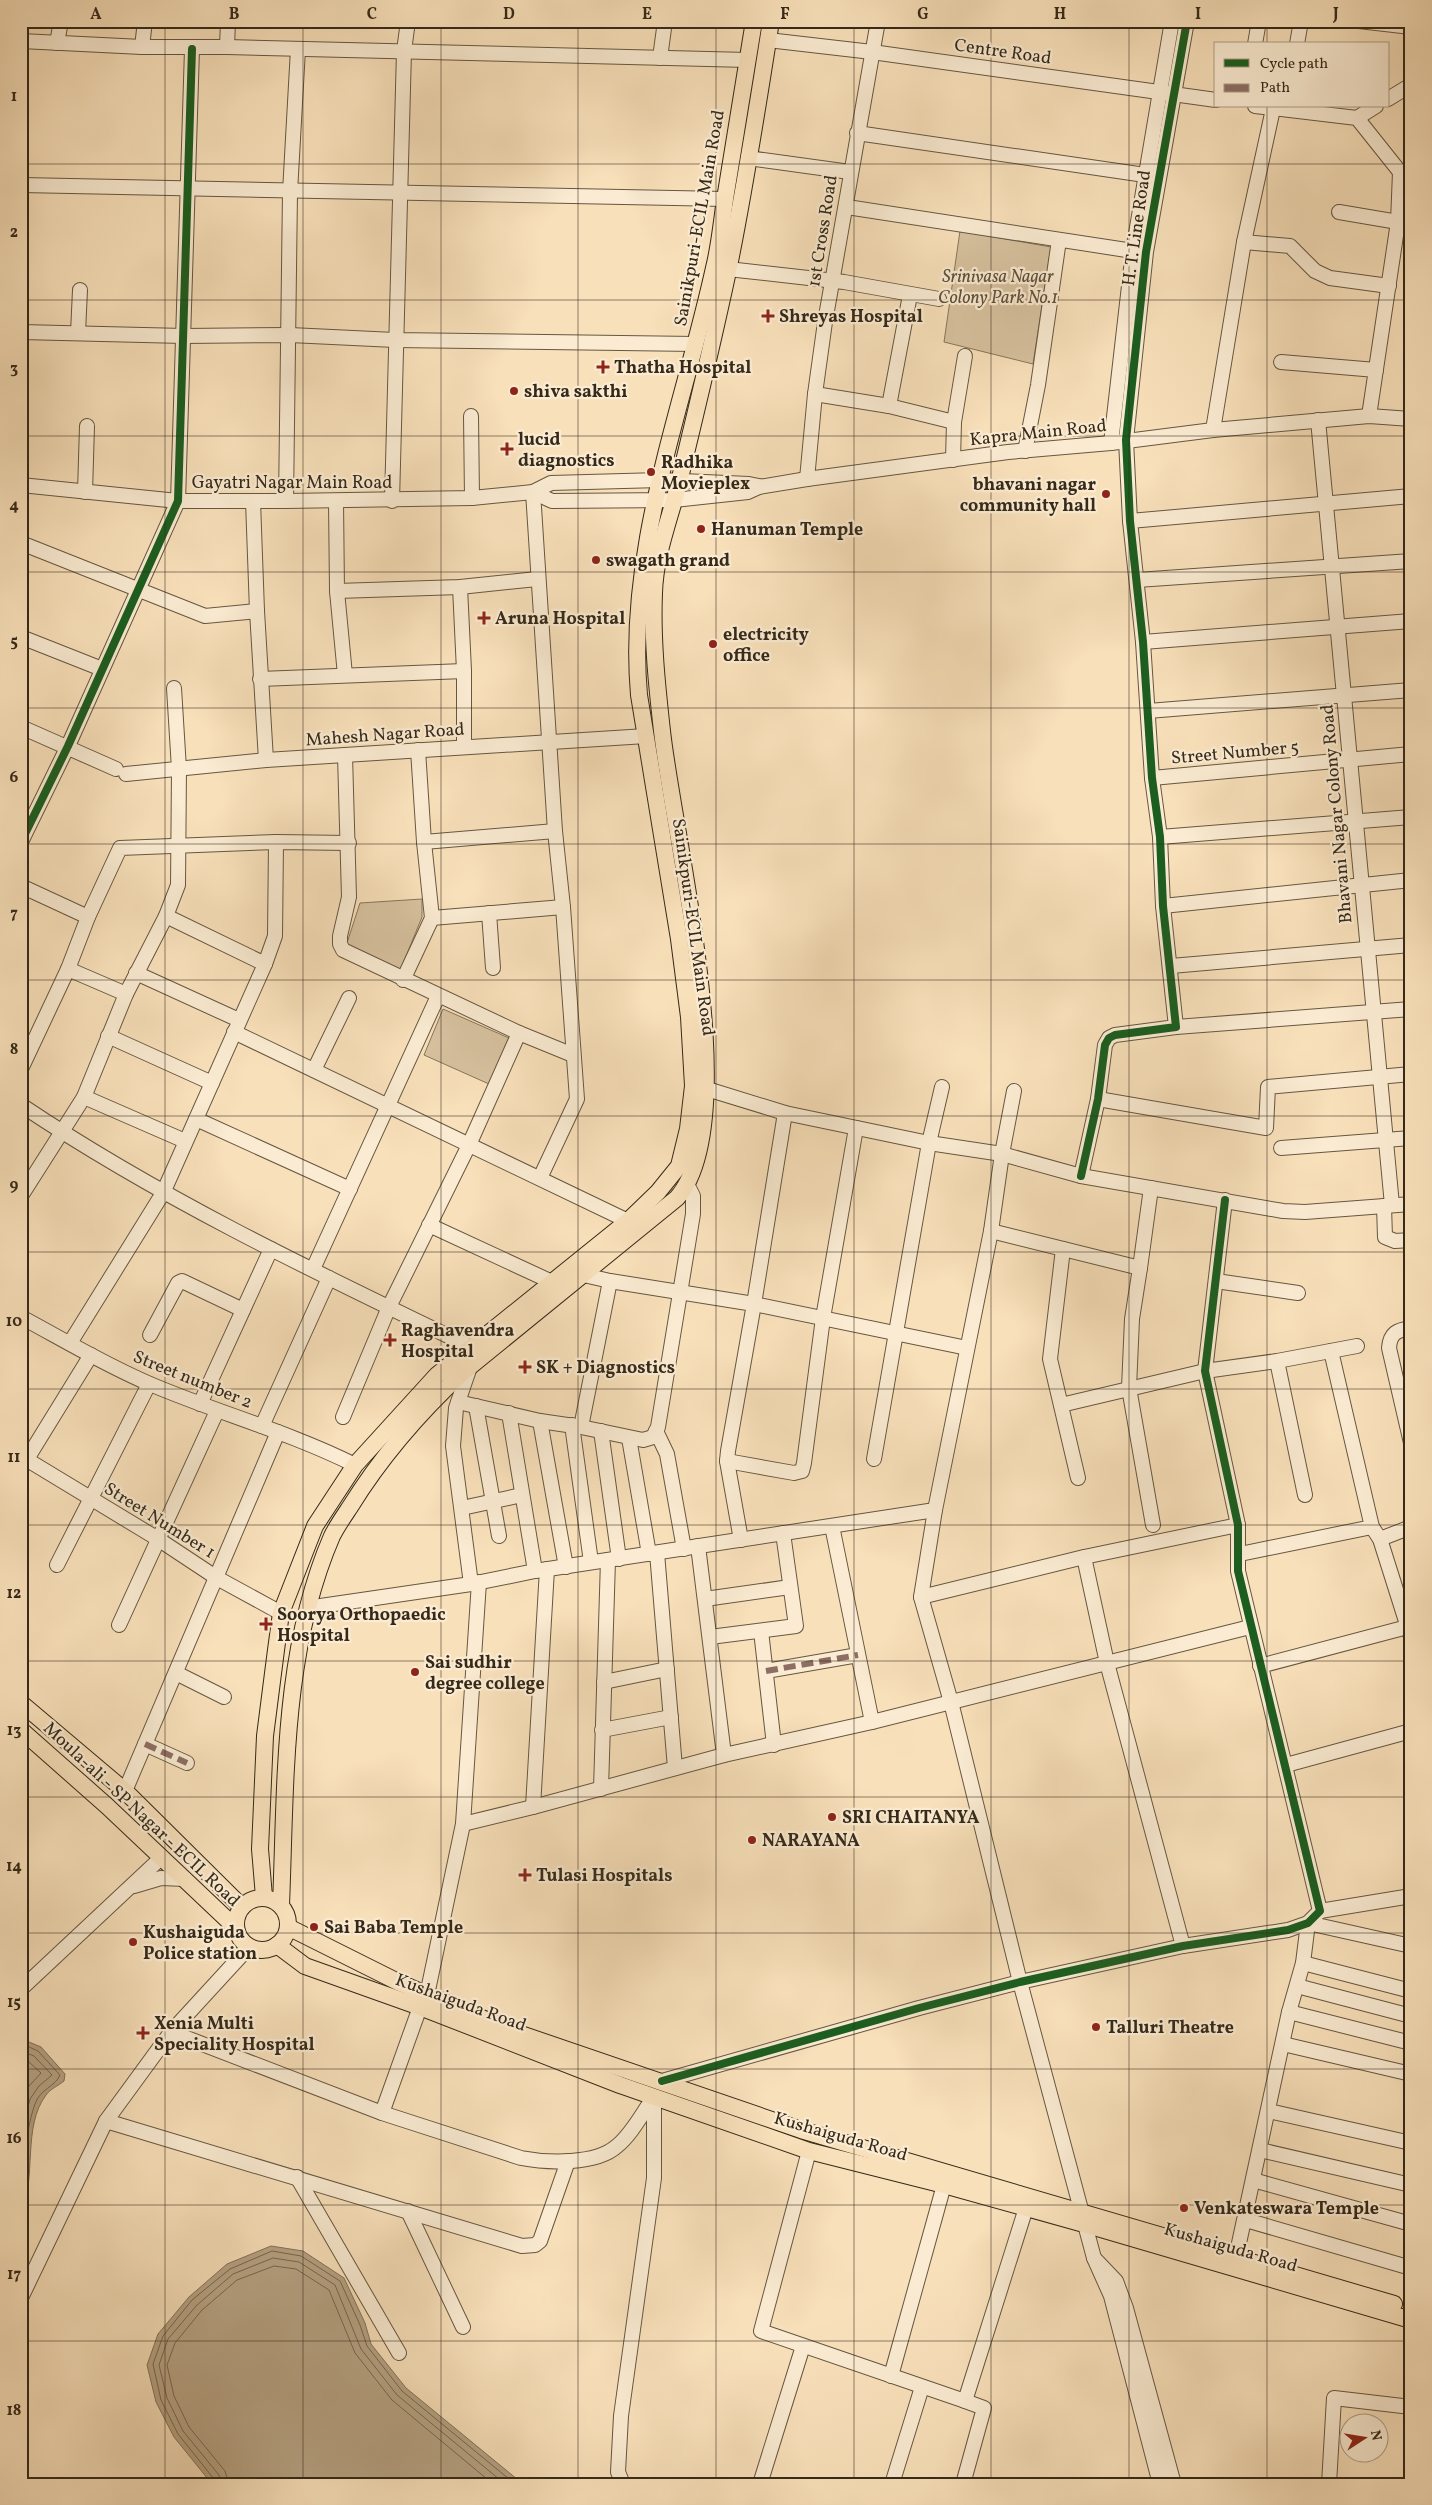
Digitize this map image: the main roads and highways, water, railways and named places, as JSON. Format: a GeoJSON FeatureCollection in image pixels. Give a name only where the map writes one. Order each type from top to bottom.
{"type":"FeatureCollection","features":[{"type":"Feature","properties":{"kind":"main road","name":"Sainikpuri-ECIL Main Road"},"geometry":{"type":"LineString","coordinates":[[281,1905],[289,1716],[307,1608],[333,1534],[370,1474],[433,1400],[575,1272],[658,1192],[679,1166],[688,1129],[692,1086],[689,1016],[681,948],[639,695],[636,661],[637,611],[639,586],[660,480],[715,266],[754,21]]}},
{"type":"Feature","properties":{"kind":"main road","name":"Sainikpuri-ECIL Main Road"},"geometry":{"type":"LineString","coordinates":[[264,1898],[260,1849],[265,1736],[281,1613],[315,1526],[355,1465],[438,1375],[552,1282],[575,1272],[641,1230],[688,1186],[700,1148],[707,1088],[704,1007],[662,734],[656,659],[654,592],[659,549],[679,482],[728,269],[771,21]]}},
{"type":"Feature","properties":{"kind":"main road","name":"Moula-ali - SP Nagar - ECIL Road"},"geometry":{"type":"LineString","coordinates":[[21,1703],[125,1791],[242,1907]]}},
{"type":"Feature","properties":{"kind":"main road","name":"Moula-ali - SP Nagar - ECIL Road"},"geometry":{"type":"LineString","coordinates":[[21,1730],[162,1857],[236,1928]]}},
{"type":"Feature","properties":{"kind":"main road"},"geometry":{"type":"LineString","coordinates":[[285,1810],[293,1832],[292,1912],[302,1931],[312,1939]]}},
{"type":"Feature","properties":{"kind":"main road"},"geometry":{"type":"LineString","coordinates":[[256,1898],[264,1898],[281,1905],[286,1912],[288,1928],[286,1934],[277,1945],[264,1950],[249,1946],[243,1942],[236,1928],[238,1913],[242,1907],[256,1898]]}},
{"type":"Feature","properties":{"kind":"main road","name":"Kushaiguda Road"},"geometry":{"type":"LineString","coordinates":[[288,1928],[312,1939],[424,2001],[654,2097],[809,2151],[1026,2208],[1082,2218],[1236,2257],[1411,2309]]}},
{"type":"Feature","properties":{"kind":"main road","name":"Kushaiguda Road"},"geometry":{"type":"LineString","coordinates":[[277,1945],[305,1966],[424,2001],[802,2130],[1411,2320]]}},
{"type":"Feature","properties":{"kind":"water"},"geometry":{"type":"Polygon","coordinates":[[[29,2042],[41,2047],[65,2074],[64,2081],[48,2093],[39,2108],[34,2122],[26,2199],[21,2213],[21,2045],[29,2042]]]}},
{"type":"Feature","properties":{"kind":"water"},"geometry":{"type":"Polygon","coordinates":[[[271,2246],[303,2251],[344,2278],[365,2323],[371,2344],[406,2388],[523,2484],[212,2484],[174,2437],[156,2402],[147,2365],[158,2334],[189,2297],[227,2264],[271,2246]]]}},
{"type":"Feature","properties":{"kind":"place","name":"Shreyas Hospital"},"geometry":{"type":"Point","coordinates":[768,316]}},
{"type":"Feature","properties":{"kind":"place","name":"Thatha Hospital"},"geometry":{"type":"Point","coordinates":[603,367]}},
{"type":"Feature","properties":{"kind":"place","name":"shiva sakthi"},"geometry":{"type":"Point","coordinates":[514,391]}},
{"type":"Feature","properties":{"kind":"place","name":"lucid diagnostics"},"geometry":{"type":"Point","coordinates":[507,449]}},
{"type":"Feature","properties":{"kind":"place","name":"Radhika Movieplex"},"geometry":{"type":"Point","coordinates":[651,472]}},
{"type":"Feature","properties":{"kind":"place","name":"bhavani nagar community hall"},"geometry":{"type":"Point","coordinates":[1106,494]}},
{"type":"Feature","properties":{"kind":"place","name":"Hanuman Temple"},"geometry":{"type":"Point","coordinates":[701,529]}},
{"type":"Feature","properties":{"kind":"place","name":"swagath grand"},"geometry":{"type":"Point","coordinates":[596,560]}},
{"type":"Feature","properties":{"kind":"place","name":"Aruna Hospital"},"geometry":{"type":"Point","coordinates":[484,618]}},
{"type":"Feature","properties":{"kind":"place","name":"electricity office"},"geometry":{"type":"Point","coordinates":[713,644]}},
{"type":"Feature","properties":{"kind":"place","name":"Raghavendra Hospital"},"geometry":{"type":"Point","coordinates":[390,1340]}},
{"type":"Feature","properties":{"kind":"place","name":"SK + Diagnostics"},"geometry":{"type":"Point","coordinates":[525,1367]}},
{"type":"Feature","properties":{"kind":"place","name":"Soorya Orthopaedic Hospital"},"geometry":{"type":"Point","coordinates":[266,1624]}},
{"type":"Feature","properties":{"kind":"place","name":"Sai sudhir degree college"},"geometry":{"type":"Point","coordinates":[415,1672]}},
{"type":"Feature","properties":{"kind":"place","name":"SRI CHAITANYA"},"geometry":{"type":"Point","coordinates":[832,1817]}},
{"type":"Feature","properties":{"kind":"place","name":"NARAYANA"},"geometry":{"type":"Point","coordinates":[752,1840]}},
{"type":"Feature","properties":{"kind":"place","name":"Tulasi Hospitals"},"geometry":{"type":"Point","coordinates":[525,1875]}},
{"type":"Feature","properties":{"kind":"place","name":"Sai Baba Temple"},"geometry":{"type":"Point","coordinates":[314,1927]}},
{"type":"Feature","properties":{"kind":"place","name":"Kushaiguda Police station"},"geometry":{"type":"Point","coordinates":[133,1942]}},
{"type":"Feature","properties":{"kind":"place","name":"Talluri Theatre"},"geometry":{"type":"Point","coordinates":[1096,2027]}},
{"type":"Feature","properties":{"kind":"place","name":"Xenia Multi Speciality Hospital"},"geometry":{"type":"Point","coordinates":[143,2033]}},
{"type":"Feature","properties":{"kind":"place","name":"Venkateswara Temple"},"geometry":{"type":"Point","coordinates":[1184,2208]}},
{"type":"Feature","properties":{"kind":"park label","name":"Srinivasa Nagar Colony Park No.1"},"geometry":{"type":"Point","coordinates":[998,286]}}]}
